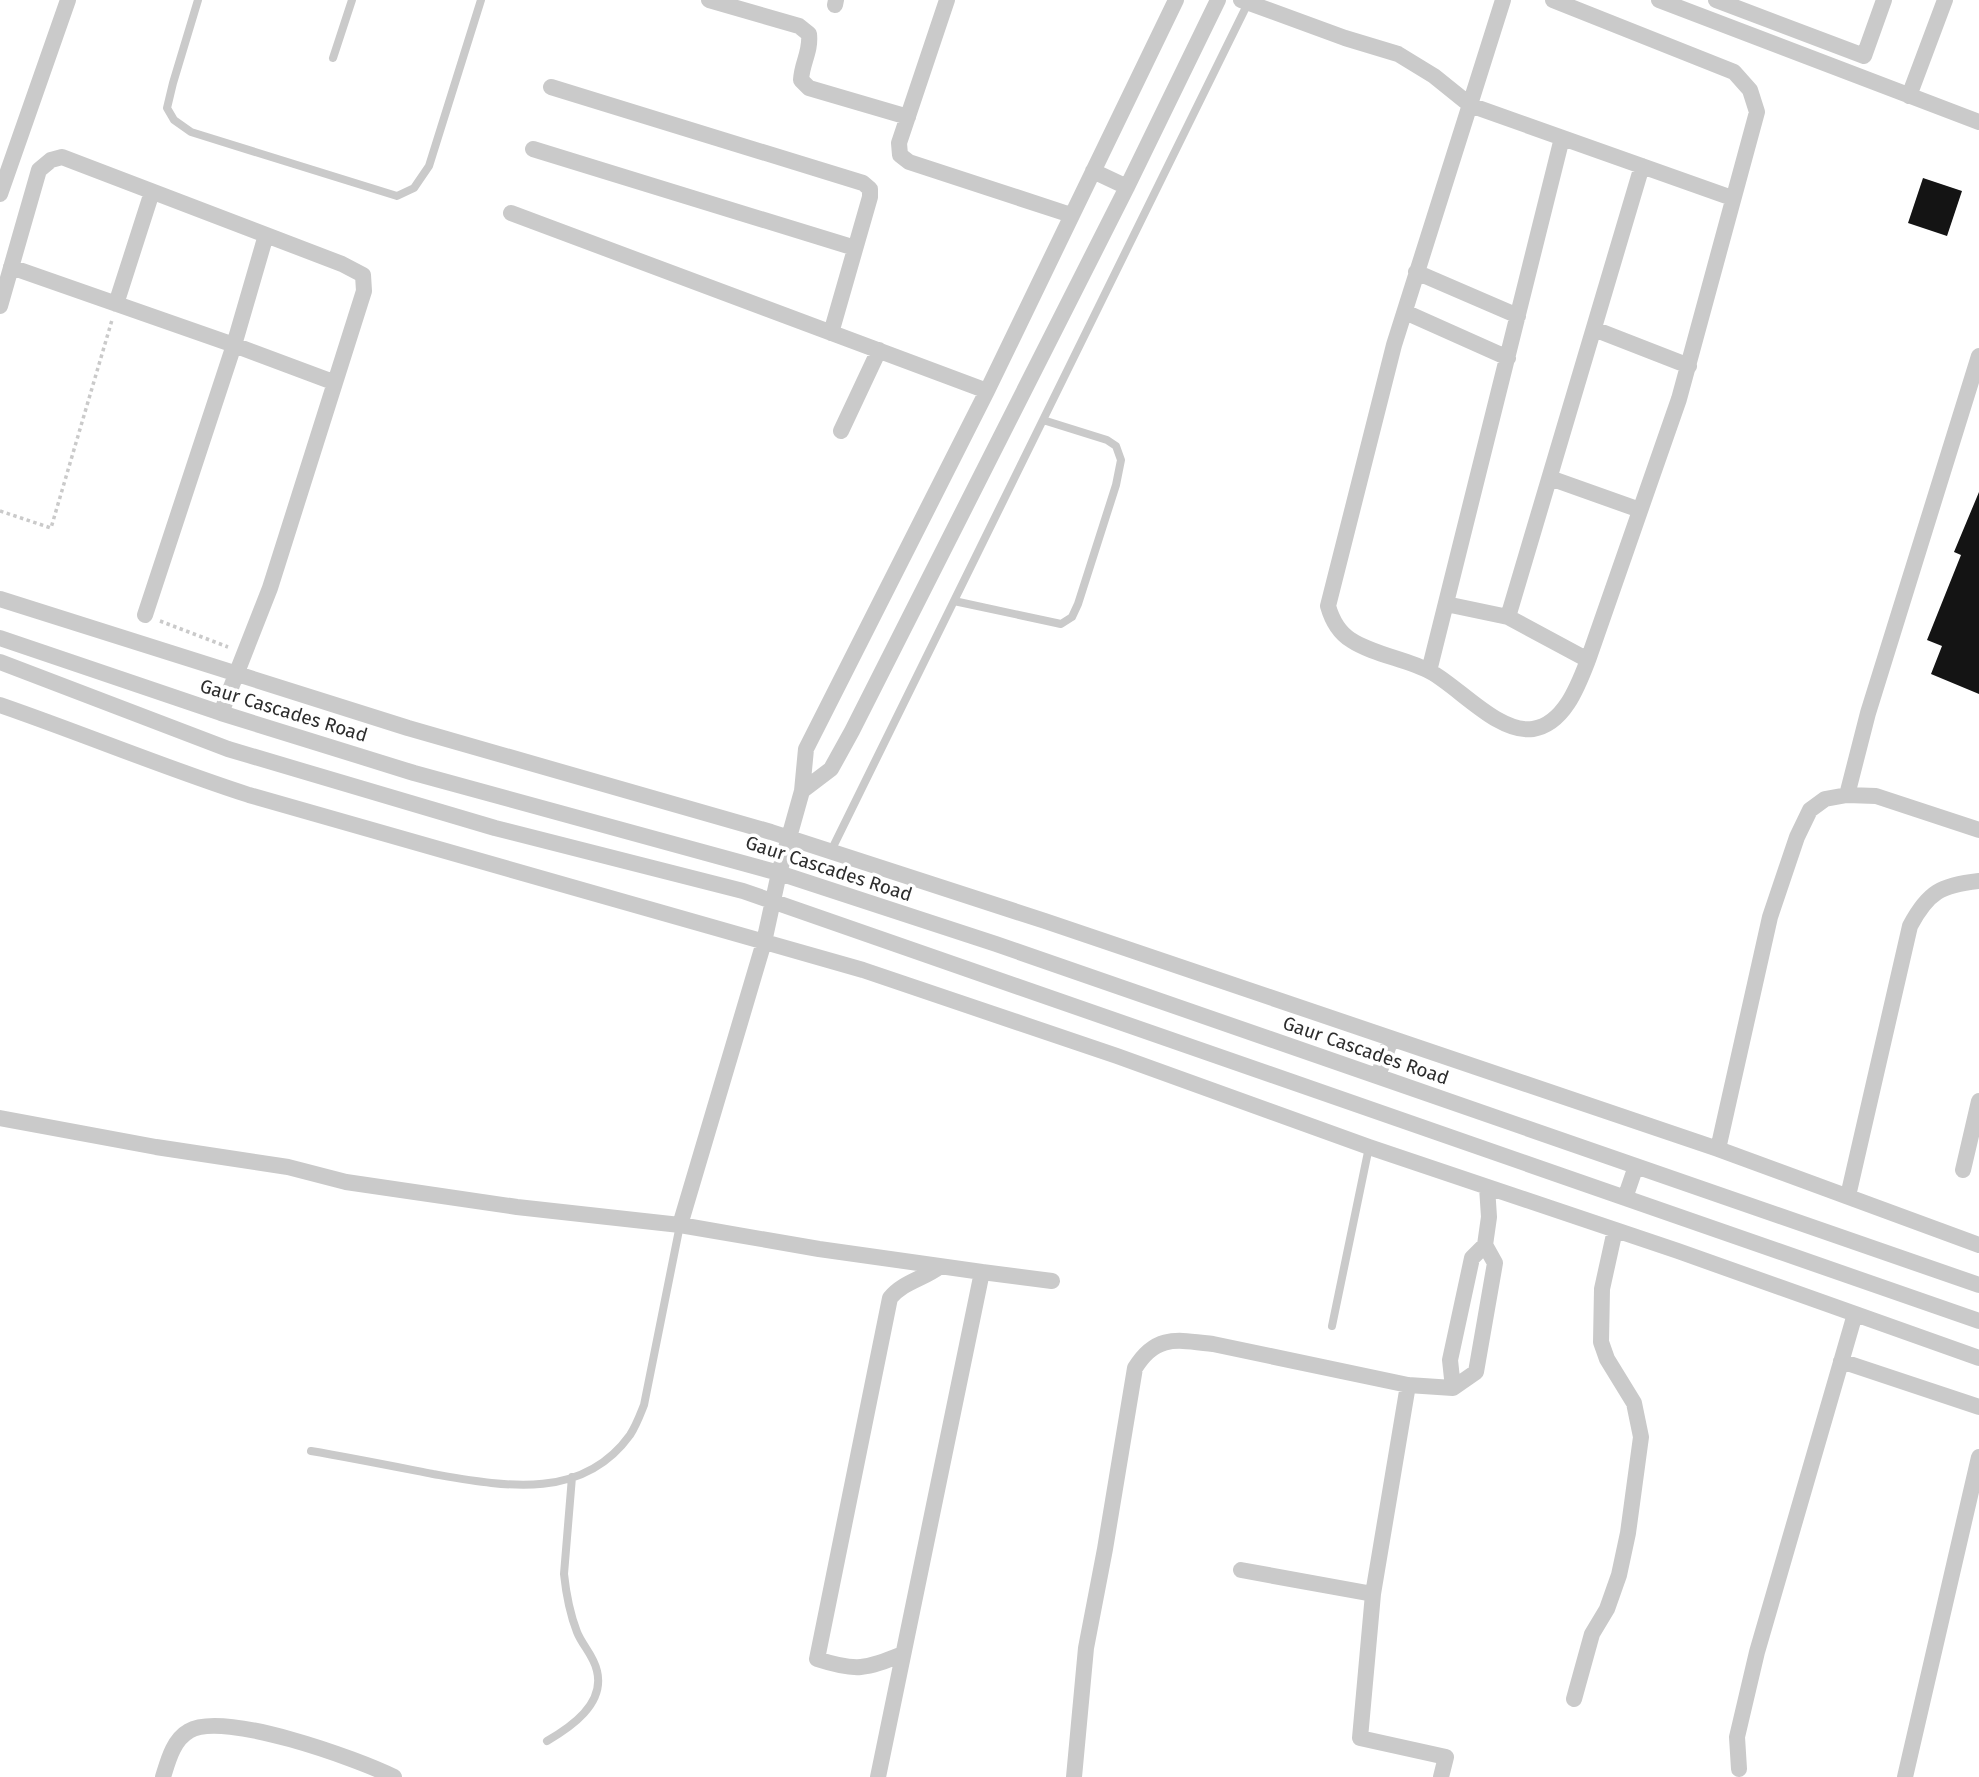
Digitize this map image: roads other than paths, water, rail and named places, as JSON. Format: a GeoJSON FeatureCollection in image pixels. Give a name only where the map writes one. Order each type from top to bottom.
{"type":"FeatureCollection","features":[{"type":"Feature","properties":{"kind":"street"},"geometry":{"type":"LineString","coordinates":[[0,194],[68,0]]}},
{"type":"Feature","properties":{"kind":"street"},"geometry":{"type":"LineString","coordinates":[[709,0],[799,26],[808,34],[811,46],[801,71],[801,80],[808,88],[908,117]]}},
{"type":"Feature","properties":{"kind":"street"},"geometry":{"type":"LineString","coordinates":[[947,0],[899,143],[901,155],[909,162],[1071,215]]}},
{"type":"Feature","properties":{"kind":"street"},"geometry":{"type":"LineString","coordinates":[[680,1225],[764,942],[788,837],[802,791],[806,748],[987,391],[1177,0]]}},
{"type":"Feature","properties":{"kind":"street"},"geometry":{"type":"LineString","coordinates":[[802,791],[831,769],[841,750],[1127,187],[1218,0]]}},
{"type":"Feature","properties":{"kind":"street"},"geometry":{"type":"LineString","coordinates":[[1503,0],[1416,272],[1380,395],[1355,507],[1328,606],[1334,624],[1350,640],[1429,671],[1457,688],[1480,709],[1508,725],[1532,729],[1554,720],[1575,692],[1588,660],[1689,366],[1757,112],[1750,90],[1734,72],[1553,0]]}},
{"type":"Feature","properties":{"kind":"street"},"geometry":{"type":"LineString","coordinates":[[1659,0],[1979,122]]}},
{"type":"Feature","properties":{"kind":"street"},"geometry":{"type":"LineString","coordinates":[[1720,1],[1760,8],[1864,56],[1884,0]]}},
{"type":"Feature","properties":{"kind":"street"},"geometry":{"type":"LineString","coordinates":[[1909,96],[1945,0]]}},
{"type":"Feature","properties":{"kind":"street"},"geometry":{"type":"LineString","coordinates":[[1246,1],[1345,38],[1398,54],[1434,76],[1470,105],[1732,198]]}},
{"type":"Feature","properties":{"kind":"street"},"geometry":{"type":"LineString","coordinates":[[551,86],[863,183],[870,188],[870,197],[831,333]]}},
{"type":"Feature","properties":{"kind":"street"},"geometry":{"type":"LineString","coordinates":[[1429,671],[1562,138]]}},
{"type":"Feature","properties":{"kind":"street"},"geometry":{"type":"LineString","coordinates":[[533,149],[855,248]]}},
{"type":"Feature","properties":{"kind":"street"},"geometry":{"type":"LineString","coordinates":[[0,306],[39,170],[51,160],[62,157],[342,264],[363,275],[364,291],[270,588],[221,713]]}},
{"type":"Feature","properties":{"kind":"street"},"geometry":{"type":"LineString","coordinates":[[1508,617],[1642,166]]}},
{"type":"Feature","properties":{"kind":"street"},"geometry":{"type":"LineString","coordinates":[[1093,171],[1127,187]]}},
{"type":"Feature","properties":{"kind":"street"},"geometry":{"type":"LineString","coordinates":[[116,304],[152,192]]}},
{"type":"Feature","properties":{"kind":"street"},"geometry":{"type":"LineString","coordinates":[[511,213],[987,391]]}},
{"type":"Feature","properties":{"kind":"street"},"geometry":{"type":"LineString","coordinates":[[145,615],[234,345],[266,235]]}},
{"type":"Feature","properties":{"kind":"street"},"geometry":{"type":"LineString","coordinates":[[11,267],[334,382]]}},
{"type":"Feature","properties":{"kind":"street"},"geometry":{"type":"LineString","coordinates":[[1416,272],[1518,316]]}},
{"type":"Feature","properties":{"kind":"street"},"geometry":{"type":"LineString","coordinates":[[1405,312],[1508,358]]}},
{"type":"Feature","properties":{"kind":"street"},"geometry":{"type":"LineString","coordinates":[[1594,329],[1689,366]]}},
{"type":"Feature","properties":{"kind":"street"},"geometry":{"type":"LineString","coordinates":[[841,431],[879,351]]}},
{"type":"Feature","properties":{"kind":"street"},"geometry":{"type":"LineString","coordinates":[[1847,795],[1868,713],[1979,356]]}},
{"type":"Feature","properties":{"kind":"street"},"geometry":{"type":"LineString","coordinates":[[1550,478],[1640,510]]}},
{"type":"Feature","properties":{"kind":"street"},"geometry":{"type":"LineString","coordinates":[[0,599],[408,728],[831,851],[1718,1149],[1979,1245]]}},
{"type":"Feature","properties":{"kind":"street"},"geometry":{"type":"LineString","coordinates":[[1446,604],[1508,617],[1588,660]]}},
{"type":"Feature","properties":{"kind":"street","name":"Gaur Cascades Road"},"geometry":{"type":"LineString","coordinates":[[0,638],[221,713],[414,772],[779,873],[996,944],[1979,1284]]}},
{"type":"Feature","properties":{"kind":"street"},"geometry":{"type":"LineString","coordinates":[[0,662],[228,749],[495,828],[743,891],[1979,1321]]}},
{"type":"Feature","properties":{"kind":"street"},"geometry":{"type":"LineString","coordinates":[[0,705],[249,795],[863,970],[1117,1056],[1369,1147],[1979,1358]]}},
{"type":"Feature","properties":{"kind":"street"},"geometry":{"type":"LineString","coordinates":[[1718,1149],[1770,917],[1797,837],[1810,810],[1825,799],[1847,795],[1876,796],[1979,830]]}},
{"type":"Feature","properties":{"kind":"street"},"geometry":{"type":"LineString","coordinates":[[1848,1196],[1910,926],[1921,904],[1938,891],[1979,881]]}},
{"type":"Feature","properties":{"kind":"street"},"geometry":{"type":"LineString","coordinates":[[1378,1076],[1391,1039]]}},
{"type":"Feature","properties":{"kind":"street"},"geometry":{"type":"LineString","coordinates":[[1963,1170],[1979,1101]]}},
{"type":"Feature","properties":{"kind":"street"},"geometry":{"type":"LineString","coordinates":[[0,1118],[288,1167],[346,1182],[517,1207],[680,1225],[819,1249],[1052,1281]]}},
{"type":"Feature","properties":{"kind":"street"},"geometry":{"type":"LineString","coordinates":[[1625,1198],[1636,1166]]}},
{"type":"Feature","properties":{"kind":"street"},"geometry":{"type":"LineString","coordinates":[[1453,1388],[1450,1360],[1472,1258],[1485,1245],[1489,1217],[1488,1187]]}},
{"type":"Feature","properties":{"kind":"street"},"geometry":{"type":"LineString","coordinates":[[1574,1699],[1592,1633],[1607,1609],[1619,1576],[1628,1533],[1641,1437],[1634,1403],[1601,1342],[1602,1289],[1615,1230]]}},
{"type":"Feature","properties":{"kind":"street"},"geometry":{"type":"LineString","coordinates":[[1074,1777],[1086,1648],[1135,1368],[1145,1352],[1159,1343],[1185,1340],[1408,1385],[1453,1388],[1476,1372],[1496,1263],[1485,1245]]}},
{"type":"Feature","properties":{"kind":"street"},"geometry":{"type":"LineString","coordinates":[[902,1654],[869,1667],[841,1667],[817,1659],[890,1298],[900,1287],[926,1277],[939,1266]]}},
{"type":"Feature","properties":{"kind":"street"},"geometry":{"type":"LineString","coordinates":[[878,1777],[982,1272]]}},
{"type":"Feature","properties":{"kind":"street"},"geometry":{"type":"LineString","coordinates":[[1739,1769],[1737,1737],[1757,1653],[1855,1314]]}},
{"type":"Feature","properties":{"kind":"street"},"geometry":{"type":"LineString","coordinates":[[1841,1361],[1979,1408]]}},
{"type":"Feature","properties":{"kind":"street"},"geometry":{"type":"LineString","coordinates":[[1408,1385],[1373,1594],[1360,1738],[1446,1757],[1441,1777]]}},
{"type":"Feature","properties":{"kind":"street"},"geometry":{"type":"LineString","coordinates":[[1905,1777],[1979,1457]]}},
{"type":"Feature","properties":{"kind":"street"},"geometry":{"type":"LineString","coordinates":[[1241,1570],[1373,1594]]}},
{"type":"Feature","properties":{"kind":"street"},"geometry":{"type":"LineString","coordinates":[[163,1777],[173,1749],[188,1731],[213,1724],[261,1732],[367,1763],[394,1777]]}},
{"type":"Feature","properties":{"kind":"lane"},"geometry":{"type":"LineString","coordinates":[[198,0],[167,108],[174,120],[191,132],[397,196],[414,188],[429,166],[481,0]]}},
{"type":"Feature","properties":{"kind":"lane"},"geometry":{"type":"LineString","coordinates":[[333,58],[352,0]]}},
{"type":"Feature","properties":{"kind":"lane"},"geometry":{"type":"LineString","coordinates":[[831,851],[1246,1]]}},
{"type":"Feature","properties":{"kind":"lane"},"geometry":{"type":"LineString","coordinates":[[954,601],[1061,624],[1072,617],[1116,485],[1121,460],[1116,446],[1107,440],[1043,420]]}},
{"type":"Feature","properties":{"kind":"lane"},"geometry":{"type":"LineString","coordinates":[[1332,1326],[1369,1147]]}},
{"type":"Feature","properties":{"kind":"lane"},"geometry":{"type":"LineString","coordinates":[[311,1451],[488,1484],[551,1485],[596,1467],[614,1453],[632,1433],[643,1405],[680,1225]]}},
{"type":"Feature","properties":{"kind":"lane"},"geometry":{"type":"LineString","coordinates":[[547,1741],[570,1727],[591,1703],[598,1672],[578,1634],[566,1590],[564,1574],[572,1478]]}}]}
